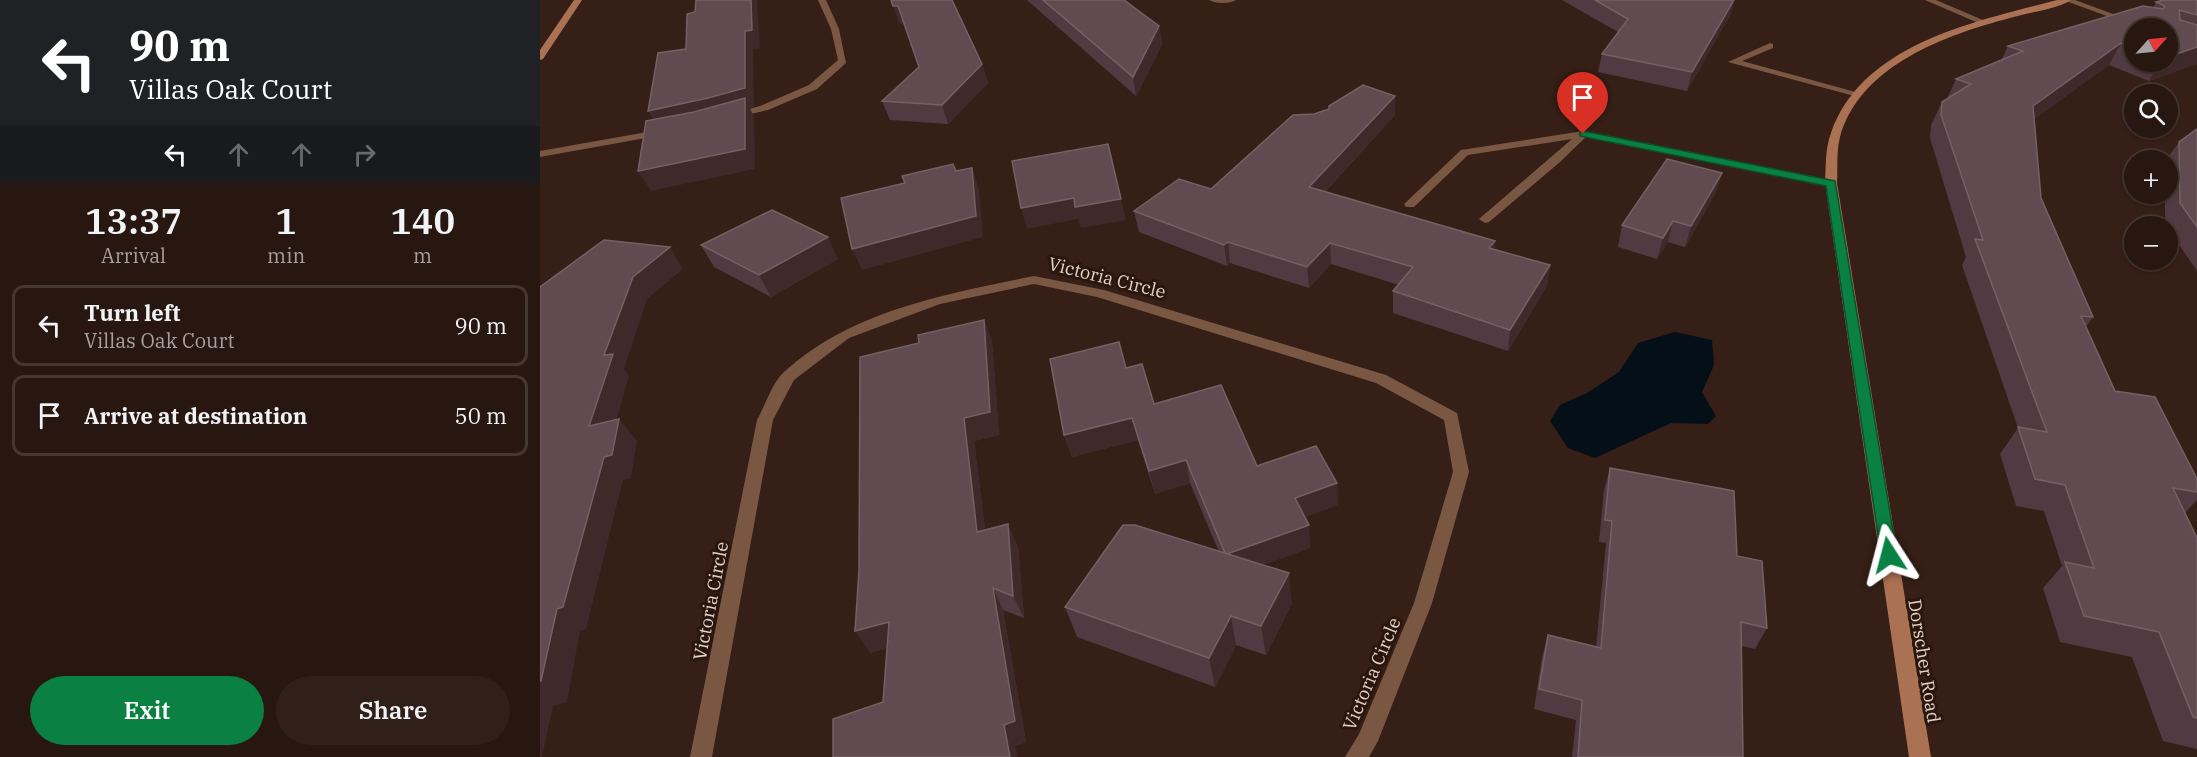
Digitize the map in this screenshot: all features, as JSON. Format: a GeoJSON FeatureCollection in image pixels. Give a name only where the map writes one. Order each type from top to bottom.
{"type":"FeatureCollection","features":[{"type":"Feature","properties":{"kind":"street"},"geometry":{"type":"LineString","coordinates":[[540,57],[579,0]]}},
{"type":"Feature","properties":{"kind":"street"},"geometry":{"type":"LineString","coordinates":[[724,119],[764,108],[813,87],[843,61],[835,29],[822,0]]}},
{"type":"Feature","properties":{"kind":"street"},"geometry":{"type":"LineString","coordinates":[[1213,0],[1232,0]]}},
{"type":"Feature","properties":{"kind":"street"},"geometry":{"type":"LineString","coordinates":[[1929,0],[1986,22]]}},
{"type":"Feature","properties":{"kind":"street"},"geometry":{"type":"LineString","coordinates":[[2067,0],[2124,20]]}},
{"type":"Feature","properties":{"kind":"street","name":"Dorscher Road"},"geometry":{"type":"LineString","coordinates":[[1920,757],[1831,183],[1833,146],[1842,118],[1858,94],[1887,67],[1917,48],[1945,35],[2067,0]]}},
{"type":"Feature","properties":{"kind":"street"},"geometry":{"type":"LineString","coordinates":[[1770,46],[1733,62],[1858,94]]}},
{"type":"Feature","properties":{"kind":"street"},"geometry":{"type":"LineString","coordinates":[[540,154],[672,131]]}},
{"type":"Feature","properties":{"kind":"street"},"geometry":{"type":"LineString","coordinates":[[1410,204],[1465,152],[1583,134],[1831,183]]}},
{"type":"Feature","properties":{"kind":"street"},"geometry":{"type":"LineString","coordinates":[[1485,219],[1556,160],[1583,134]]}},
{"type":"Feature","properties":{"kind":"street","name":"Victoria Circle"},"geometry":{"type":"LineString","coordinates":[[701,757],[765,420],[788,377],[844,335],[937,300],[1034,280],[1099,293],[1381,379],[1451,417],[1461,472],[1423,603],[1367,741],[1356,757]]}},
{"type":"Feature","properties":{"kind":"shaded area"},"geometry":{"type":"Polygon","coordinates":[[[1675,332],[1712,340],[1714,365],[1702,392],[1716,416],[1708,424],[1671,423],[1595,458],[1568,448],[1550,421],[1560,405],[1587,393],[1619,372],[1638,343],[1675,332]]]}},
{"type":"Feature","properties":{"kind":"building"},"geometry":{"type":"Polygon","coordinates":[[[696,0],[751,0],[752,30],[745,31],[745,88],[648,111],[658,53],[686,49],[687,14],[695,12],[696,0]]]}},
{"type":"Feature","properties":{"kind":"building"},"geometry":{"type":"Polygon","coordinates":[[[891,0],[952,0],[982,64],[942,105],[882,101],[919,67],[898,6],[893,6],[891,0]]]}},
{"type":"Feature","properties":{"kind":"building"},"geometry":{"type":"Polygon","coordinates":[[[1043,0],[1124,0],[1159,26],[1133,77],[1043,0]]]}},
{"type":"Feature","properties":{"kind":"building"},"geometry":{"type":"Polygon","coordinates":[[[1595,0],[1734,0],[1692,72],[1602,54],[1628,19],[1595,0]]]}},
{"type":"Feature","properties":{"kind":"building"},"geometry":{"type":"Polygon","coordinates":[[[2197,0],[2197,15],[2179,10],[2180,20],[2197,25],[2197,47],[2178,54],[2178,18],[2124,18],[2124,44],[2121,43],[2033,106],[2041,198],[2093,317],[2081,316],[2115,391],[2155,397],[2197,479],[2197,492],[2173,488],[2197,538],[2197,718],[2193,717],[2159,632],[2084,616],[2065,562],[2094,568],[2065,485],[2035,479],[2018,427],[2047,432],[1975,239],[1983,240],[1941,115],[1942,102],[1971,84],[1956,79],[2023,51],[2008,46],[2143,6],[2163,9],[2165,6],[2156,2],[2197,0]]]}},
{"type":"Feature","properties":{"kind":"building"},"geometry":{"type":"Polygon","coordinates":[[[1363,85],[1395,96],[1309,187],[1495,241],[1489,248],[1550,265],[1510,330],[1393,291],[1413,267],[1330,243],[1307,267],[1228,242],[1224,245],[1134,211],[1179,179],[1211,189],[1293,115],[1314,114],[1329,109],[1329,106],[1363,85]]]}},
{"type":"Feature","properties":{"kind":"building"},"geometry":{"type":"Polygon","coordinates":[[[745,98],[745,149],[638,171],[646,121],[694,112],[745,98]]]}},
{"type":"Feature","properties":{"kind":"building"},"geometry":{"type":"Polygon","coordinates":[[[2197,129],[2197,227],[2180,203],[2179,142],[2197,129]]]}},
{"type":"Feature","properties":{"kind":"building"},"geometry":{"type":"Polygon","coordinates":[[[1108,144],[1121,199],[1075,207],[1074,198],[1021,208],[1012,161],[1108,144]]]}},
{"type":"Feature","properties":{"kind":"building"},"geometry":{"type":"Polygon","coordinates":[[[1667,159],[1722,173],[1691,226],[1673,221],[1663,238],[1622,225],[1667,159]]]}},
{"type":"Feature","properties":{"kind":"building"},"geometry":{"type":"Polygon","coordinates":[[[953,164],[956,171],[972,168],[976,216],[852,249],[841,198],[905,183],[902,176],[953,164]]]}},
{"type":"Feature","properties":{"kind":"building"},"geometry":{"type":"Polygon","coordinates":[[[772,210],[828,237],[759,275],[701,245],[772,210]]]}},
{"type":"Feature","properties":{"kind":"building"},"geometry":{"type":"Polygon","coordinates":[[[604,240],[670,247],[633,277],[604,355],[613,354],[589,426],[619,419],[612,455],[604,457],[563,607],[557,609],[540,681],[540,287],[604,240]]]}},
{"type":"Feature","properties":{"kind":"building"},"geometry":{"type":"Polygon","coordinates":[[[984,320],[990,412],[964,418],[977,532],[1008,524],[1013,596],[993,588],[1015,721],[1004,725],[1010,757],[833,757],[833,719],[883,702],[889,622],[855,631],[859,571],[860,357],[919,343],[918,335],[984,320]]]}},
{"type":"Feature","properties":{"kind":"building"},"geometry":{"type":"Polygon","coordinates":[[[1119,342],[1126,368],[1142,364],[1154,404],[1221,385],[1257,466],[1316,446],[1337,483],[1295,498],[1309,525],[1227,554],[1186,460],[1149,471],[1132,418],[1064,435],[1050,359],[1119,342]]]}},
{"type":"Feature","properties":{"kind":"building"},"geometry":{"type":"Polygon","coordinates":[[[1610,468],[1734,491],[1737,556],[1762,561],[1767,628],[1741,622],[1743,757],[1578,757],[1582,700],[1539,689],[1548,635],[1601,648],[1612,521],[1605,520],[1610,468]]]}},
{"type":"Feature","properties":{"kind":"building"},"geometry":{"type":"Polygon","coordinates":[[[1123,525],[1135,525],[1289,573],[1261,626],[1231,616],[1209,658],[1065,607],[1123,525]]]}},
{"type":"Feature","properties":{"kind":"route"},"geometry":{"type":"LineString","coordinates":[[1583,134],[1831,183],[1889,555]]}}]}
